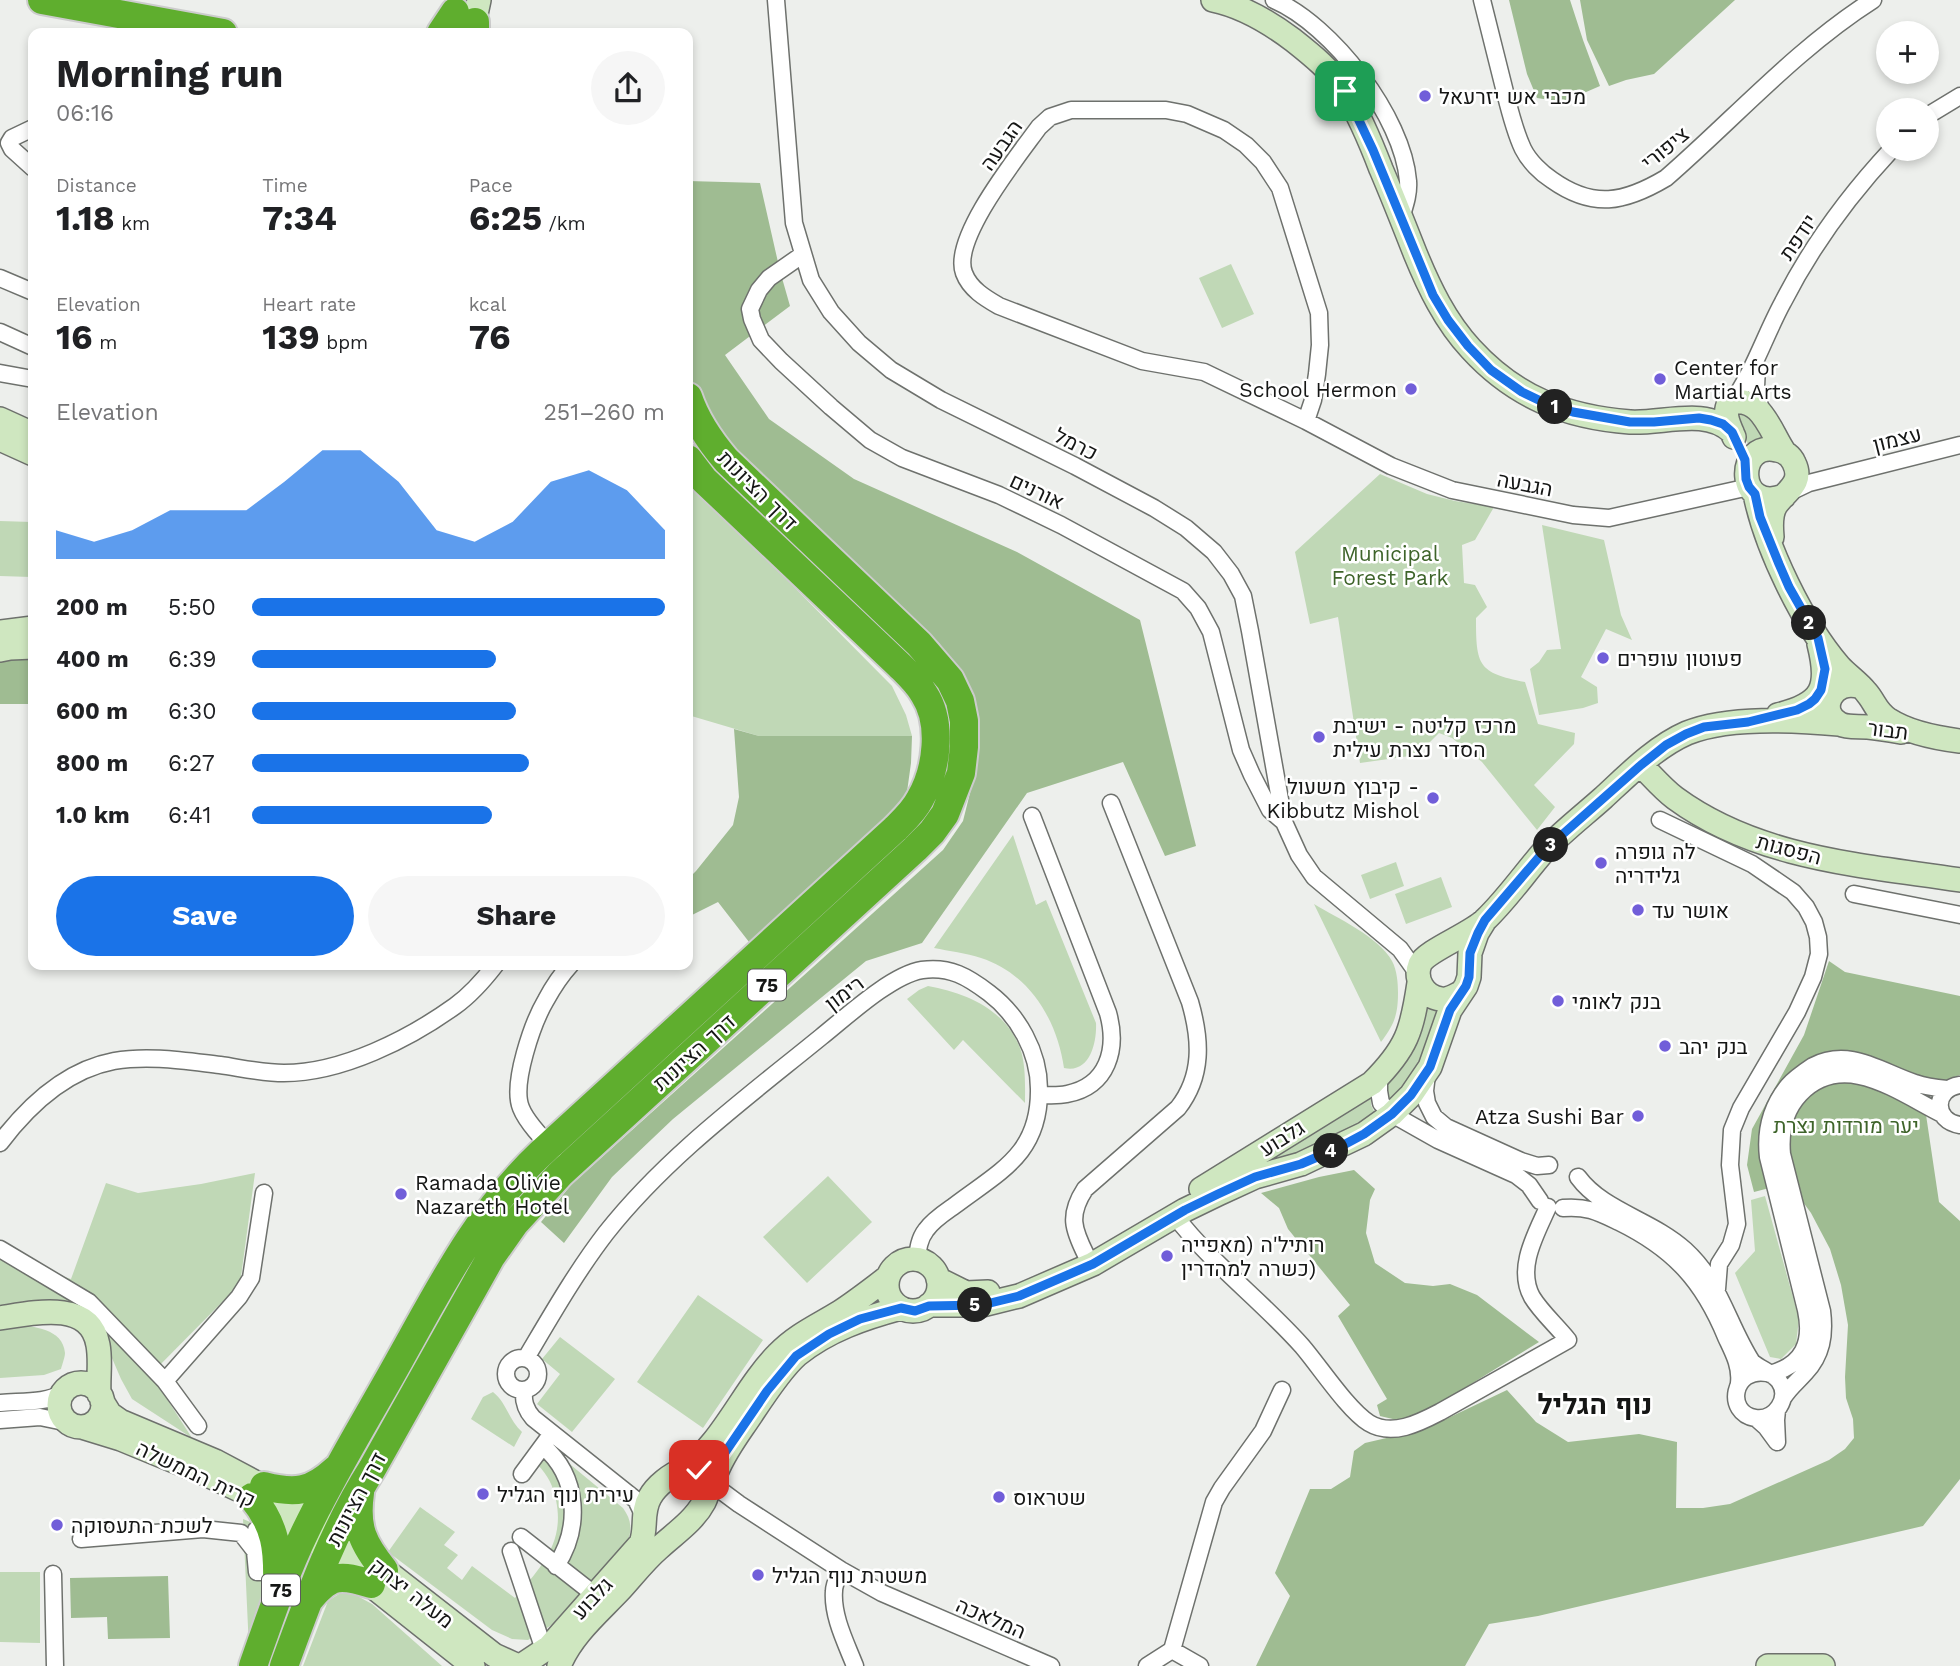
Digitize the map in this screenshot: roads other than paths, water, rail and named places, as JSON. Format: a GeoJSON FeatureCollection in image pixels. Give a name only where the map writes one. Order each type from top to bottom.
{"type":"FeatureCollection","features":[{"type":"Feature","properties":{"kind":"highway"},"geometry":{"type":"LineString","coordinates":[[53,3],[124,28]]}},
{"type":"Feature","properties":{"kind":"highway"},"geometry":{"type":"LineString","coordinates":[[53,3],[195,28]]}},
{"type":"Feature","properties":{"kind":"highway","name":"דרך הציונות"},"geometry":{"type":"LineString","coordinates":[[284,1666],[332,1542],[491,1258],[528,1208],[569,1166],[932,832],[945,814],[961,773],[964,721],[960,701],[950,680],[919,644],[726,460],[710,441],[693,409]]}},
{"type":"Feature","properties":{"kind":"highway","name":"דרך הציונות"},"geometry":{"type":"LineString","coordinates":[[253,1666],[308,1524],[466,1242],[523,1170],[895,829],[920,800],[933,767],[935,724],[925,695],[915,682],[704,480],[693,466]]}},
{"type":"Feature","properties":{"kind":"highway"},"geometry":{"type":"LineString","coordinates":[[276,1604],[275,1539],[258,1492],[304,1489],[324,1480],[340,1466]]}},
{"type":"Feature","properties":{"kind":"highway"},"geometry":{"type":"LineString","coordinates":[[309,1600],[331,1579],[377,1577],[359,1528],[358,1505],[362,1486]]}},
{"type":"Feature","properties":{"kind":"street"},"geometry":{"type":"LineString","coordinates":[[1218,0],[1251,13],[1280,30],[1329,71],[1345,91],[1358,115],[1433,295],[1468,346],[1491,370],[1522,392],[1573,412],[1630,422],[1699,418],[1723,424],[1732,432]]}},
{"type":"Feature","properties":{"kind":"street"},"geometry":{"type":"LineString","coordinates":[[1274,0],[1306,19],[1329,39],[1353,65],[1384,113],[1400,148],[1408,180],[1408,196],[1401,218]]}},
{"type":"Feature","properties":{"kind":"street","name":"ציפורי"},"geometry":{"type":"LineString","coordinates":[[1482,0],[1512,119],[1524,151],[1544,174],[1560,186],[1569,192],[1595,200],[1622,198],[1646,190],[1665,178],[1803,53],[1873,0]]}},
{"type":"Feature","properties":{"kind":"street","name":"כרמל"},"geometry":{"type":"LineString","coordinates":[[778,3],[794,223],[811,280],[831,312],[859,343],[891,370],[941,400],[1154,508],[1186,528],[1214,552],[1231,574],[1242,596],[1251,631],[1284,822],[1299,855],[1314,877],[1400,949],[1419,979]]}},
{"type":"Feature","properties":{"kind":"street"},"geometry":{"type":"LineString","coordinates":[[1939,109],[1960,96]]}},
{"type":"Feature","properties":{"kind":"street","name":"הגבעה"},"geometry":{"type":"LineString","coordinates":[[1306,421],[1317,374],[1319,313],[1280,188],[1263,162],[1246,145],[1224,130],[1187,114],[1166,110],[1071,110],[1051,117],[1039,127],[972,225],[961,260],[964,274],[972,286],[984,298],[999,306],[1142,360],[1204,372],[1391,466],[1452,490],[1592,518],[1609,518],[1750,483]]}},
{"type":"Feature","properties":{"kind":"street"},"geometry":{"type":"LineString","coordinates":[[28,130],[12,138],[9,143],[28,163]]}},
{"type":"Feature","properties":{"kind":"street","name":"יודפת"},"geometry":{"type":"LineString","coordinates":[[1730,403],[1746,382],[1766,334],[1800,270],[1853,194],[1882,161]]}},
{"type":"Feature","properties":{"kind":"street","name":"אורנים"},"geometry":{"type":"LineString","coordinates":[[802,255],[769,278],[754,299],[750,309],[761,340],[870,440],[902,458],[999,495],[1051,520],[1183,592],[1198,608],[1211,632],[1241,750],[1270,810],[1284,822]]}},
{"type":"Feature","properties":{"kind":"street"},"geometry":{"type":"LineString","coordinates":[[0,278],[28,290]]}},
{"type":"Feature","properties":{"kind":"street"},"geometry":{"type":"LineString","coordinates":[[0,332],[28,344]]}},
{"type":"Feature","properties":{"kind":"street","name":"יודפת"},"geometry":{"type":"LineString","coordinates":[[1757,360],[1756,387],[1760,412]]}},
{"type":"Feature","properties":{"kind":"street"},"geometry":{"type":"LineString","coordinates":[[0,373],[28,378]]}},
{"type":"Feature","properties":{"kind":"street"},"geometry":{"type":"LineString","coordinates":[[1681,420],[1736,401],[1754,404],[1760,412],[1797,472],[1796,481],[1772,514],[1772,547]]}},
{"type":"Feature","properties":{"kind":"street"},"geometry":{"type":"LineString","coordinates":[[1730,403],[1726,409],[1726,417],[1745,460],[1760,517],[1789,587],[1823,645],[1835,678],[1826,708],[1800,720]]}},
{"type":"Feature","properties":{"kind":"street"},"geometry":{"type":"LineString","coordinates":[[0,419],[28,432]]}},
{"type":"Feature","properties":{"kind":"street"},"geometry":{"type":"LineString","coordinates":[[0,439],[28,452]]}},
{"type":"Feature","properties":{"kind":"street","name":"עצמון"},"geometry":{"type":"LineString","coordinates":[[1786,495],[1809,483],[1959,447]]}},
{"type":"Feature","properties":{"kind":"street"},"geometry":{"type":"LineString","coordinates":[[1786,495],[1776,499],[1763,498],[1750,483],[1750,460],[1756,453],[1774,449],[1788,456]]}},
{"type":"Feature","properties":{"kind":"street","name":"עצמון"},"geometry":{"type":"LineString","coordinates":[[1788,456],[1800,468],[1809,472],[1844,474]]}},
{"type":"Feature","properties":{"kind":"street"},"geometry":{"type":"LineString","coordinates":[[0,632],[28,629]]}},
{"type":"Feature","properties":{"kind":"street"},"geometry":{"type":"LineString","coordinates":[[1485,920],[1423,958],[1419,966],[1419,979],[1424,990],[1433,997],[1451,998],[1466,986],[1470,953],[1485,920],[1546,849],[1666,745],[1686,734],[1714,726],[1748,722],[1797,710],[1815,699],[1821,690],[1825,669],[1823,645]]}},
{"type":"Feature","properties":{"kind":"street","name":"תבור"},"geometry":{"type":"LineString","coordinates":[[1823,645],[1865,693],[1877,711],[1898,726],[1932,736]]}},
{"type":"Feature","properties":{"kind":"street"},"geometry":{"type":"LineString","coordinates":[[0,650],[28,647]]}},
{"type":"Feature","properties":{"kind":"street"},"geometry":{"type":"LineString","coordinates":[[1849,684],[1865,693],[1870,713],[1863,722],[1846,725],[1830,713],[1830,698],[1842,686],[1849,684]]}},
{"type":"Feature","properties":{"kind":"street","name":"תבור"},"geometry":{"type":"LineString","coordinates":[[1748,722],[1800,720],[1932,736]]}},
{"type":"Feature","properties":{"kind":"street"},"geometry":{"type":"LineString","coordinates":[[1932,736],[1960,741]]}},
{"type":"Feature","properties":{"kind":"street","name":"הפסגות"},"geometry":{"type":"LineString","coordinates":[[1641,765],[1673,797],[1698,813],[1719,825],[1770,846],[1844,863],[1960,880]]}},
{"type":"Feature","properties":{"kind":"street"},"geometry":{"type":"LineString","coordinates":[[1086,1255],[1076,1235],[1074,1211],[1077,1201],[1085,1189],[1178,1108],[1187,1097],[1198,1061],[1198,1033],[1190,1002],[1111,803]]}},
{"type":"Feature","properties":{"kind":"street"},"geometry":{"type":"LineString","coordinates":[[1032,816],[1108,1013],[1113,1042],[1104,1070],[1094,1082],[1066,1094],[1039,1095]]}},
{"type":"Feature","properties":{"kind":"street"},"geometry":{"type":"LineString","coordinates":[[1660,820],[1752,864],[1793,892],[1806,907],[1818,937],[1819,954],[1813,977],[1797,1012],[1741,1108],[1732,1130],[1730,1165],[1737,1224],[1735,1235],[1719,1264],[1717,1289]]}},
{"type":"Feature","properties":{"kind":"street"},"geometry":{"type":"LineString","coordinates":[[1854,894],[1960,915]]}},
{"type":"Feature","properties":{"kind":"street","name":"כרמל"},"geometry":{"type":"LineString","coordinates":[[1379,930],[1409,944],[1436,950]]}},
{"type":"Feature","properties":{"kind":"street"},"geometry":{"type":"LineString","coordinates":[[1436,950],[1449,949],[1457,952],[1464,958],[1468,968]]}},
{"type":"Feature","properties":{"kind":"street"},"geometry":{"type":"LineString","coordinates":[[0,1143],[37,1100],[75,1074],[113,1061],[169,1060],[284,1073],[328,1068],[389,1046],[457,1005],[490,970]]}},
{"type":"Feature","properties":{"kind":"street"},"geometry":{"type":"LineString","coordinates":[[566,970],[538,1015],[519,1078],[520,1106],[525,1115],[569,1166]]}},
{"type":"Feature","properties":{"kind":"street","name":"רימון"},"geometry":{"type":"LineString","coordinates":[[526,1358],[573,1281],[606,1234],[656,1179],[705,1132],[864,1002],[899,979],[920,970],[945,970],[966,976],[1010,1011],[1028,1042],[1037,1066],[1039,1114],[1027,1144],[1010,1163],[925,1230],[919,1244],[917,1260]]}},
{"type":"Feature","properties":{"kind":"street","name":"גלבוע"},"geometry":{"type":"LineString","coordinates":[[938,1279],[966,1293],[988,1292],[1066,1265],[1202,1188],[1372,1083],[1391,1064],[1404,1044],[1415,1017],[1419,979]]}},
{"type":"Feature","properties":{"kind":"street","name":"גלבוע"},"geometry":{"type":"LineString","coordinates":[[929,1306],[982,1305],[1019,1296],[1093,1264],[1174,1216],[1255,1177],[1301,1164],[1364,1134],[1392,1114],[1411,1095],[1427,1072],[1450,1010],[1460,993]]}},
{"type":"Feature","properties":{"kind":"street"},"geometry":{"type":"LineString","coordinates":[[1739,1383],[1751,1373],[1781,1371],[1796,1361],[1806,1345],[1808,1332],[1806,1310],[1768,1157],[1769,1122],[1780,1098],[1794,1079],[1805,1071],[1841,1059],[1863,1061],[1932,1088],[1954,1087]]}},
{"type":"Feature","properties":{"kind":"street"},"geometry":{"type":"LineString","coordinates":[[1427,1072],[1427,1102],[1434,1117],[1446,1128],[1521,1161],[1537,1166],[1549,1166]]}},
{"type":"Feature","properties":{"kind":"street"},"geometry":{"type":"LineString","coordinates":[[1757,1419],[1772,1415],[1788,1389],[1813,1363],[1823,1334],[1822,1311],[1782,1154],[1782,1132],[1789,1109],[1803,1091],[1821,1078],[1853,1074],[1873,1080],[1942,1114],[1952,1124],[1960,1125]]}},
{"type":"Feature","properties":{"kind":"street"},"geometry":{"type":"LineString","coordinates":[[1380,1075],[1381,1102],[1392,1114],[1438,1140],[1516,1175],[1550,1205]]}},
{"type":"Feature","properties":{"kind":"street"},"geometry":{"type":"LineString","coordinates":[[1942,1114],[1940,1101],[1954,1087]]}},
{"type":"Feature","properties":{"kind":"street"},"geometry":{"type":"LineString","coordinates":[[1565,1165],[1578,1177],[1600,1199],[1657,1229],[1693,1259],[1717,1289],[1746,1353],[1752,1362],[1779,1382],[1782,1389],[1776,1420],[1777,1442],[1766,1427],[1738,1406],[1736,1398],[1740,1374],[1737,1363],[1709,1300],[1681,1263],[1651,1239],[1598,1212],[1584,1207],[1550,1205],[1536,1194],[1536,1179],[1542,1169],[1549,1166],[1565,1165]]}},
{"type":"Feature","properties":{"kind":"street"},"geometry":{"type":"LineString","coordinates":[[1550,1205],[1576,1199],[1580,1184],[1578,1177]]}},
{"type":"Feature","properties":{"kind":"street"},"geometry":{"type":"LineString","coordinates":[[165,1381],[239,1297],[251,1278],[264,1193]]}},
{"type":"Feature","properties":{"kind":"street"},"geometry":{"type":"LineString","coordinates":[[1174,1216],[1192,1239],[1301,1345],[1355,1411],[1370,1423],[1394,1429],[1421,1422],[1568,1340],[1532,1298],[1527,1283],[1526,1265],[1530,1248],[1550,1205]]}},
{"type":"Feature","properties":{"kind":"street"},"geometry":{"type":"LineString","coordinates":[[0,1249],[89,1302],[165,1381],[198,1426]]}},
{"type":"Feature","properties":{"kind":"street"},"geometry":{"type":"LineString","coordinates":[[1693,1259],[1711,1260],[1726,1253]]}},
{"type":"Feature","properties":{"kind":"street"},"geometry":{"type":"LineString","coordinates":[[547,1440],[622,1488],[636,1500],[650,1528],[664,1534],[680,1529],[705,1500],[699,1475],[704,1454],[763,1370],[779,1353],[794,1339],[840,1312],[888,1277],[896,1265],[917,1260],[930,1266],[938,1279],[937,1293],[929,1306],[915,1311],[901,1308],[860,1319],[829,1334],[796,1356],[767,1391],[722,1457],[716,1471],[699,1475],[640,1491],[622,1488]]}},
{"type":"Feature","properties":{"kind":"street"},"geometry":{"type":"LineString","coordinates":[[888,1277],[887,1292],[901,1308]]}},
{"type":"Feature","properties":{"kind":"street"},"geometry":{"type":"LineString","coordinates":[[0,1318],[34,1313],[60,1312],[81,1318],[95,1335],[98,1344],[102,1410],[97,1420],[76,1425],[63,1418],[60,1411],[60,1397],[81,1378],[88,1360],[89,1347],[86,1338],[80,1329],[61,1317],[34,1313]]}},
{"type":"Feature","properties":{"kind":"street"},"geometry":{"type":"LineString","coordinates":[[520,1357],[526,1358],[534,1363],[537,1380],[532,1386],[518,1390],[510,1385],[505,1375],[506,1370],[510,1362],[520,1357]]}},
{"type":"Feature","properties":{"kind":"street"},"geometry":{"type":"LineString","coordinates":[[100,1365],[112,1402],[125,1419],[140,1429]]}},
{"type":"Feature","properties":{"kind":"street","name":"קרית הממשלה"},"geometry":{"type":"LineString","coordinates":[[69,1388],[83,1383],[92,1386],[110,1414],[120,1421],[215,1461],[308,1524]]}},
{"type":"Feature","properties":{"kind":"street"},"geometry":{"type":"LineString","coordinates":[[0,1403],[48,1399],[69,1388]]}},
{"type":"Feature","properties":{"kind":"street"},"geometry":{"type":"LineString","coordinates":[[524,1390],[526,1410],[542,1428],[551,1453],[567,1480],[573,1511],[569,1541],[556,1566]]}},
{"type":"Feature","properties":{"kind":"street"},"geometry":{"type":"LineString","coordinates":[[1147,1666],[1172,1650],[1214,1502],[1263,1431],[1282,1390]]}},
{"type":"Feature","properties":{"kind":"street","name":"קרית הממשלה"},"geometry":{"type":"LineString","coordinates":[[0,1420],[40,1417],[76,1425],[121,1439],[258,1492]]}},
{"type":"Feature","properties":{"kind":"street"},"geometry":{"type":"LineString","coordinates":[[522,1475],[547,1440]]}},
{"type":"Feature","properties":{"kind":"street","name":"המלאכה"},"geometry":{"type":"LineString","coordinates":[[699,1475],[841,1570],[882,1593],[1051,1666]]}},
{"type":"Feature","properties":{"kind":"street"},"geometry":{"type":"LineString","coordinates":[[645,1519],[645,1507],[649,1497],[660,1486]]}},
{"type":"Feature","properties":{"kind":"street"},"geometry":{"type":"LineString","coordinates":[[698,1511],[717,1505],[745,1507]]}},
{"type":"Feature","properties":{"kind":"street","name":"גלבוע"},"geometry":{"type":"LineString","coordinates":[[559,1666],[574,1629],[595,1595],[641,1543],[645,1519]]}},
{"type":"Feature","properties":{"kind":"street","name":"מעלה יצחק"},"geometry":{"type":"LineString","coordinates":[[308,1524],[377,1577],[494,1656],[523,1665]]}},
{"type":"Feature","properties":{"kind":"street"},"geometry":{"type":"LineString","coordinates":[[82,1539],[203,1529],[241,1533],[255,1551],[257,1572],[263,1572],[266,1553],[256,1530],[277,1559]]}},
{"type":"Feature","properties":{"kind":"street","name":"גלבוע"},"geometry":{"type":"LineString","coordinates":[[523,1665],[574,1629],[680,1529]]}},
{"type":"Feature","properties":{"kind":"street"},"geometry":{"type":"LineString","coordinates":[[521,1537],[595,1595]]}},
{"type":"Feature","properties":{"kind":"street"},"geometry":{"type":"LineString","coordinates":[[511,1551],[541,1641]]}},
{"type":"Feature","properties":{"kind":"street"},"geometry":{"type":"LineString","coordinates":[[841,1570],[834,1588],[834,1604],[855,1666]]}},
{"type":"Feature","properties":{"kind":"street"},"geometry":{"type":"LineString","coordinates":[[53,1574],[55,1666]]}},
{"type":"Feature","properties":{"kind":"street","name":"מעלה יצחק"},"geometry":{"type":"LineString","coordinates":[[377,1577],[473,1666]]}},
{"type":"Feature","properties":{"kind":"street"},"geometry":{"type":"LineString","coordinates":[[473,1640],[504,1649],[526,1648],[574,1629]]}},
{"type":"Feature","properties":{"kind":"street"},"geometry":{"type":"LineString","coordinates":[[566,1666],[574,1629]]}},
{"type":"Feature","properties":{"kind":"street"},"geometry":{"type":"LineString","coordinates":[[449,1646],[464,1666]]}},
{"type":"Feature","properties":{"kind":"street"},"geometry":{"type":"LineString","coordinates":[[1172,1650],[1199,1666]]}},
{"type":"Feature","properties":{"kind":"street"},"geometry":{"type":"LineString","coordinates":[[1769,1666],[1823,1666]]}},
{"type":"Feature","properties":{"kind":"place","name":"מכבי אש יזרעאל"},"geometry":{"type":"Point","coordinates":[1425,96]}},
{"type":"Feature","properties":{"kind":"place","name":"Center for Martial Arts"},"geometry":{"type":"Point","coordinates":[1660,379]}},
{"type":"Feature","properties":{"kind":"place","name":"School Hermon"},"geometry":{"type":"Point","coordinates":[1411,389]}},
{"type":"Feature","properties":{"kind":"place","name":"פעוטון עופרים"},"geometry":{"type":"Point","coordinates":[1603,658]}},
{"type":"Feature","properties":{"kind":"place","name":"מרכז קליטה - ישיבת הסדר נצרת עילית"},"geometry":{"type":"Point","coordinates":[1319,737]}},
{"type":"Feature","properties":{"kind":"place","name":"קיבוץ משעול - Kibbutz Mishol"},"geometry":{"type":"Point","coordinates":[1433,798]}},
{"type":"Feature","properties":{"kind":"place","name":"לה גופרה גלידריה"},"geometry":{"type":"Point","coordinates":[1601,863]}},
{"type":"Feature","properties":{"kind":"place","name":"אושר עד"},"geometry":{"type":"Point","coordinates":[1638,910]}},
{"type":"Feature","properties":{"kind":"place","name":"בנק לאומי"},"geometry":{"type":"Point","coordinates":[1558,1001]}},
{"type":"Feature","properties":{"kind":"place","name":"בנק יהב"},"geometry":{"type":"Point","coordinates":[1665,1046]}},
{"type":"Feature","properties":{"kind":"place","name":"Atza Sushi Bar"},"geometry":{"type":"Point","coordinates":[1638,1116]}},
{"type":"Feature","properties":{"kind":"place","name":"Ramada Olivie Nazareth Hotel"},"geometry":{"type":"Point","coordinates":[401,1194]}},
{"type":"Feature","properties":{"kind":"place","name":"רותיל'ה (מאפייה כשרה למהדרין)"},"geometry":{"type":"Point","coordinates":[1167,1256]}},
{"type":"Feature","properties":{"kind":"place","name":"עירית נוף הגליל"},"geometry":{"type":"Point","coordinates":[483,1494]}},
{"type":"Feature","properties":{"kind":"place","name":"שטראוס"},"geometry":{"type":"Point","coordinates":[999,1497]}},
{"type":"Feature","properties":{"kind":"place","name":"לשכת התעסוקה"},"geometry":{"type":"Point","coordinates":[57,1525]}},
{"type":"Feature","properties":{"kind":"place","name":"משטרת נוף הגליל"},"geometry":{"type":"Point","coordinates":[758,1575]}},
{"type":"Feature","properties":{"kind":"district","name":"נוף הגליל"},"geometry":{"type":"Point","coordinates":[1595,1404]}},
{"type":"Feature","properties":{"kind":"park label","name":"Municipal Forest Park"},"geometry":{"type":"Point","coordinates":[1390,565]}},
{"type":"Feature","properties":{"kind":"park label","name":"יער מורדות נצרת"},"geometry":{"type":"Point","coordinates":[1846,1125]}}]}
